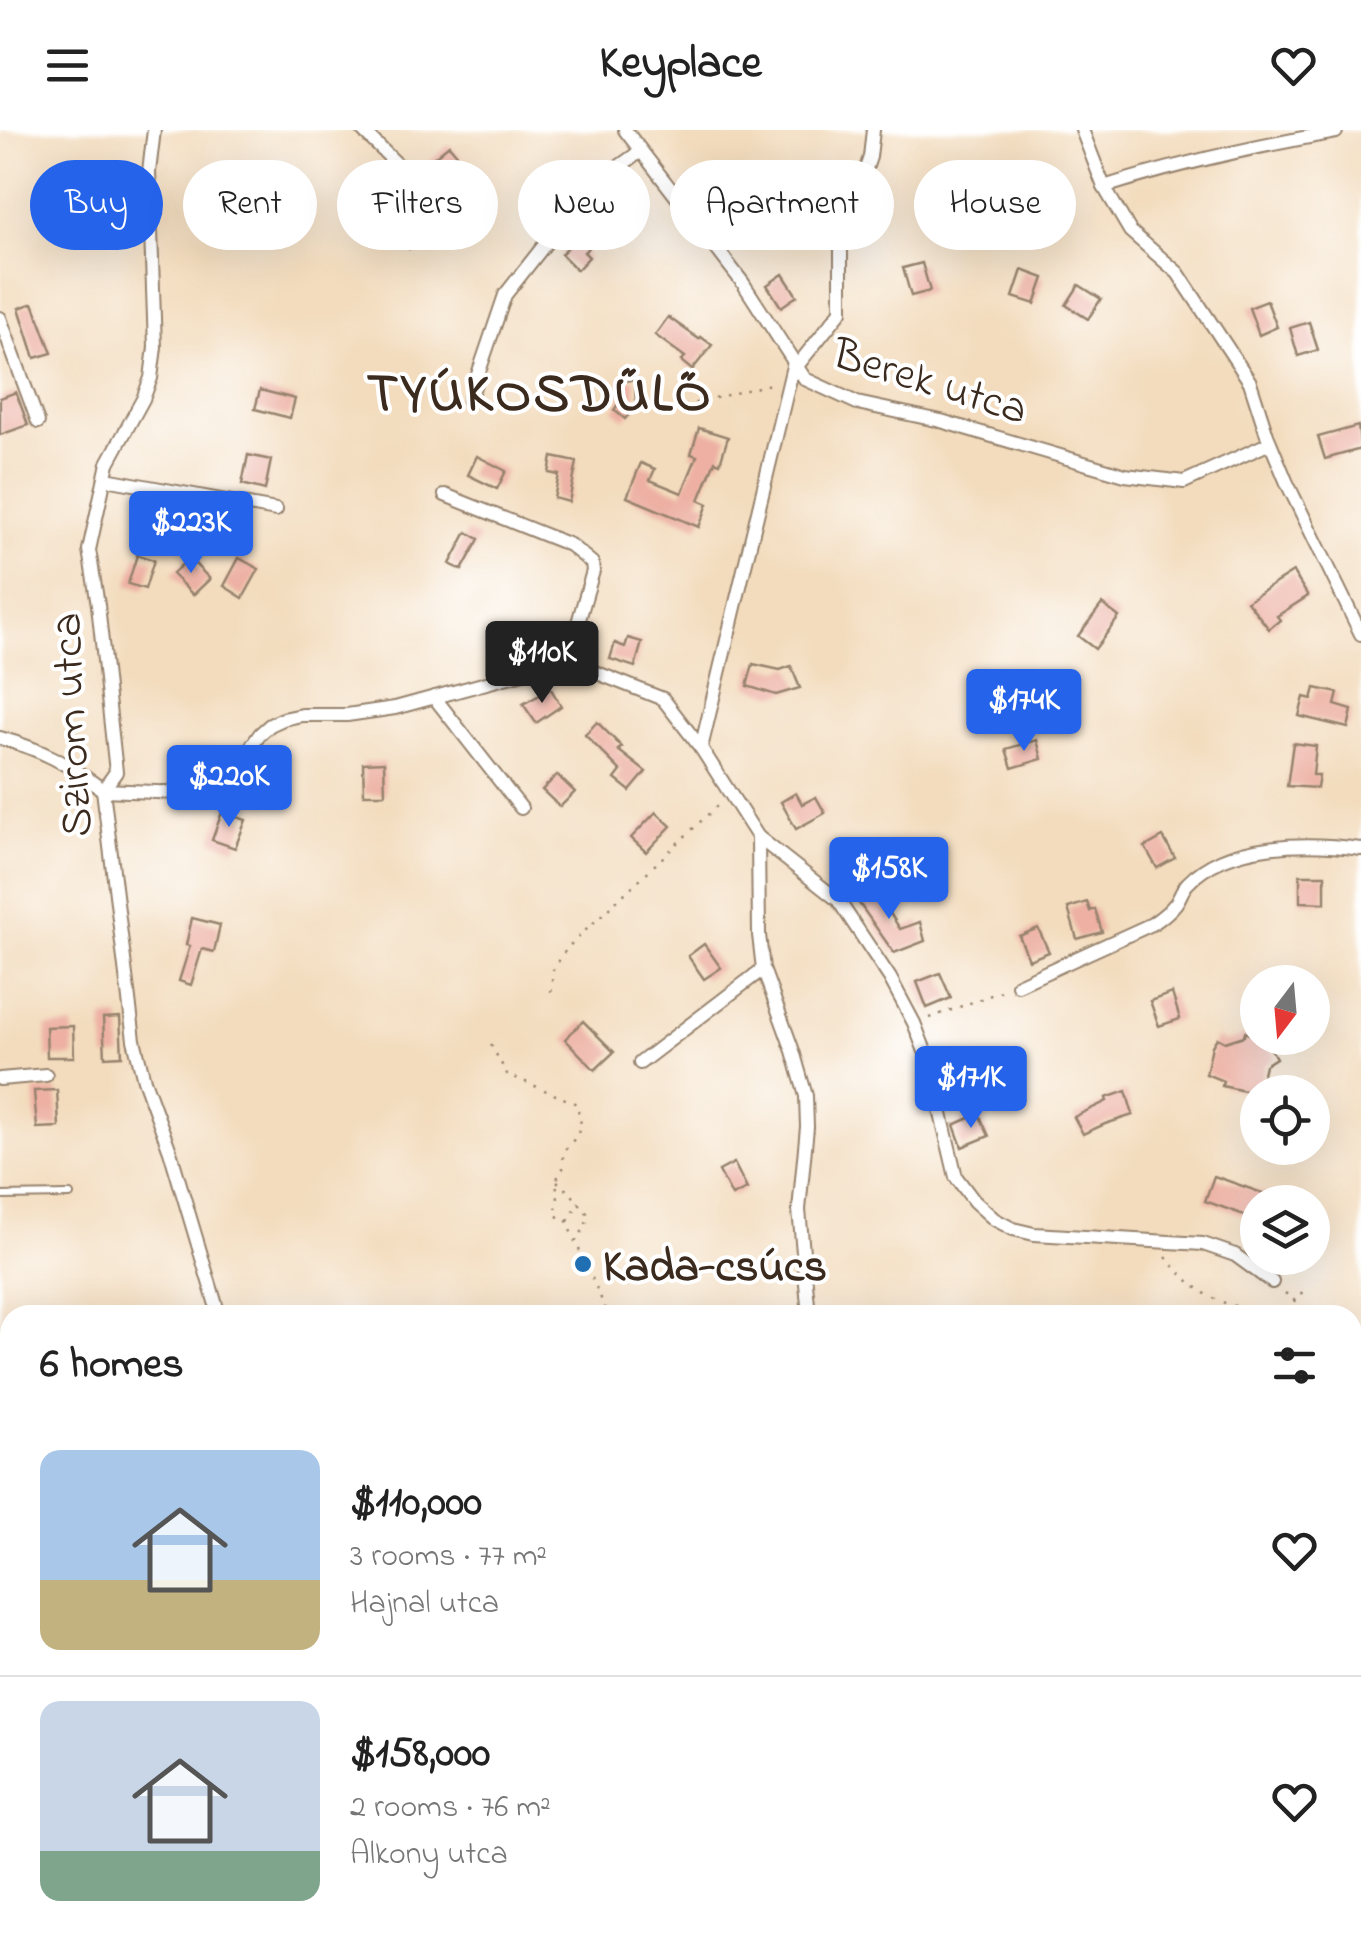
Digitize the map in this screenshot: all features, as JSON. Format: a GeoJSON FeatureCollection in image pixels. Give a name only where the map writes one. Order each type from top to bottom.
{"type":"FeatureCollection","features":[{"type":"Feature","properties":{"kind":"street","name":"Szirom utca"},"geometry":{"type":"LineString","coordinates":[[154,130],[149,172],[155,347],[152,378],[108,464],[89,550],[116,772],[103,790],[134,1040],[217,1305]]}},
{"type":"Feature","properties":{"kind":"street"},"geometry":{"type":"LineString","coordinates":[[362,130],[393,160]]}},
{"type":"Feature","properties":{"kind":"street","name":"Berek utca"},"geometry":{"type":"LineString","coordinates":[[625,130],[743,283],[793,369],[805,379],[856,403],[941,421],[1125,474],[1184,482],[1270,444]]}},
{"type":"Feature","properties":{"kind":"street"},"geometry":{"type":"LineString","coordinates":[[701,748],[793,369],[841,311],[841,243],[870,157],[873,130]]}},
{"type":"Feature","properties":{"kind":"street"},"geometry":{"type":"LineString","coordinates":[[1082,130],[1104,187],[1130,231],[1178,272],[1250,382],[1270,444],[1361,634]]}},
{"type":"Feature","properties":{"kind":"street"},"geometry":{"type":"LineString","coordinates":[[1104,187],[1236,150],[1336,132]]}},
{"type":"Feature","properties":{"kind":"street"},"geometry":{"type":"LineString","coordinates":[[469,401],[505,295],[590,187],[641,151]]}},
{"type":"Feature","properties":{"kind":"street"},"geometry":{"type":"LineString","coordinates":[[0,318],[38,422]]}},
{"type":"Feature","properties":{"kind":"street"},"geometry":{"type":"LineString","coordinates":[[106,480],[276,510]]}},
{"type":"Feature","properties":{"kind":"street"},"geometry":{"type":"LineString","coordinates":[[444,495],[570,545],[592,563],[567,661]]}},
{"type":"Feature","properties":{"kind":"street"},"geometry":{"type":"LineString","coordinates":[[0,738],[34,748],[71,766],[103,790],[182,792],[211,787],[232,774],[260,734],[282,719],[395,708],[567,661],[663,699],[701,748],[758,837],[838,900],[890,978],[928,1059],[956,1177],[974,1201],[994,1219],[1034,1234],[1184,1241],[1218,1248],[1235,1255],[1272,1282]]}},
{"type":"Feature","properties":{"kind":"street"},"geometry":{"type":"LineString","coordinates":[[434,698],[521,808]]}},
{"type":"Feature","properties":{"kind":"street"},"geometry":{"type":"LineString","coordinates":[[758,837],[763,969],[806,1096],[799,1210],[808,1305]]}},
{"type":"Feature","properties":{"kind":"street"},"geometry":{"type":"LineString","coordinates":[[1018,985],[1152,924],[1179,899],[1184,886],[1205,868],[1228,856],[1274,848],[1330,846],[1361,850]]}},
{"type":"Feature","properties":{"kind":"street"},"geometry":{"type":"LineString","coordinates":[[640,1063],[763,969]]}},
{"type":"Feature","properties":{"kind":"street"},"geometry":{"type":"LineString","coordinates":[[0,1079],[46,1076]]}},
{"type":"Feature","properties":{"kind":"lane"},"geometry":{"type":"LineString","coordinates":[[0,1196],[70,1195]]}},
{"type":"Feature","properties":{"kind":"path"},"geometry":{"type":"LineString","coordinates":[[664,411],[793,369]]}},
{"type":"Feature","properties":{"kind":"path"},"geometry":{"type":"LineString","coordinates":[[551,992],[553,970],[567,948],[730,794]]}},
{"type":"Feature","properties":{"kind":"path"},"geometry":{"type":"LineString","coordinates":[[914,1023],[1018,985]]}},
{"type":"Feature","properties":{"kind":"path"},"geometry":{"type":"LineString","coordinates":[[491,1045],[507,1074],[577,1104],[582,1124],[564,1152],[563,1169],[556,1180],[555,1215],[568,1222]]}},
{"type":"Feature","properties":{"kind":"path"},"geometry":{"type":"LineString","coordinates":[[556,1180],[588,1213],[586,1226],[574,1244]]}},
{"type":"Feature","properties":{"kind":"path"},"geometry":{"type":"LineString","coordinates":[[578,1202],[568,1222],[574,1244],[604,1305]]}},
{"type":"Feature","properties":{"kind":"path"},"geometry":{"type":"LineString","coordinates":[[1153,1240],[1178,1270],[1211,1299],[1228,1305]]}},
{"type":"Feature","properties":{"kind":"path"},"geometry":{"type":"LineString","coordinates":[[1272,1282],[1294,1301],[1307,1288]]}},
{"type":"Feature","properties":{"kind":"building"},"geometry":{"type":"Polygon","coordinates":[[[449,145],[462,160],[431,160],[449,145]]]}},
{"type":"Feature","properties":{"kind":"building"},"geometry":{"type":"Polygon","coordinates":[[[565,250],[586,250],[589,257],[577,270],[561,254],[565,250]]]}},
{"type":"Feature","properties":{"kind":"building"},"geometry":{"type":"Polygon","coordinates":[[[922,263],[930,291],[911,296],[903,268],[922,263]]]}},
{"type":"Feature","properties":{"kind":"building"},"geometry":{"type":"Polygon","coordinates":[[[1022,270],[1044,278],[1035,304],[1013,297],[1022,270]]]}},
{"type":"Feature","properties":{"kind":"building"},"geometry":{"type":"Polygon","coordinates":[[[783,274],[797,296],[781,307],[767,285],[783,274]]]}},
{"type":"Feature","properties":{"kind":"building"},"geometry":{"type":"Polygon","coordinates":[[[1079,285],[1101,299],[1088,319],[1066,305],[1079,285]]]}},
{"type":"Feature","properties":{"kind":"building"},"geometry":{"type":"Polygon","coordinates":[[[1267,301],[1277,327],[1259,335],[1249,308],[1267,301]]]}},
{"type":"Feature","properties":{"kind":"building"},"geometry":{"type":"Polygon","coordinates":[[[33,303],[52,353],[35,358],[19,308],[33,303]]]}},
{"type":"Feature","properties":{"kind":"building"},"geometry":{"type":"Polygon","coordinates":[[[668,317],[712,345],[692,370],[681,361],[685,357],[655,335],[668,317]]]}},
{"type":"Feature","properties":{"kind":"building"},"geometry":{"type":"Polygon","coordinates":[[[1309,322],[1318,350],[1298,356],[1290,328],[1309,322]]]}},
{"type":"Feature","properties":{"kind":"building"},"geometry":{"type":"Polygon","coordinates":[[[635,379],[636,406],[625,419],[614,410],[621,400],[621,382],[635,379]]]}},
{"type":"Feature","properties":{"kind":"building"},"geometry":{"type":"Polygon","coordinates":[[[260,390],[295,399],[290,418],[255,409],[260,390]]]}},
{"type":"Feature","properties":{"kind":"building"},"geometry":{"type":"Polygon","coordinates":[[[16,392],[28,425],[0,435],[0,398],[16,392]]]}},
{"type":"Feature","properties":{"kind":"building"},"geometry":{"type":"Polygon","coordinates":[[[1358,426],[1361,449],[1325,459],[1318,437],[1358,426]]]}},
{"type":"Feature","properties":{"kind":"building"},"geometry":{"type":"Polygon","coordinates":[[[699,428],[728,437],[720,463],[715,461],[699,500],[708,504],[699,527],[627,497],[641,463],[655,469],[650,480],[682,493],[697,456],[691,454],[699,428]]]}},
{"type":"Feature","properties":{"kind":"building"},"geometry":{"type":"Polygon","coordinates":[[[248,455],[271,460],[265,490],[242,484],[248,455]]]}},
{"type":"Feature","properties":{"kind":"building"},"geometry":{"type":"Polygon","coordinates":[[[477,456],[506,471],[497,489],[468,475],[477,456]]]}},
{"type":"Feature","properties":{"kind":"building"},"geometry":{"type":"Polygon","coordinates":[[[552,457],[577,462],[569,502],[554,498],[559,475],[549,473],[552,457]]]}},
{"type":"Feature","properties":{"kind":"building"},"geometry":{"type":"Polygon","coordinates":[[[467,532],[479,539],[462,570],[450,564],[467,532]]]}},
{"type":"Feature","properties":{"kind":"building"},"geometry":{"type":"Polygon","coordinates":[[[137,555],[154,560],[145,589],[128,584],[137,555]]]}},
{"type":"Feature","properties":{"kind":"building"},"geometry":{"type":"Polygon","coordinates":[[[189,558],[210,579],[193,595],[172,574],[189,558]]]}},
{"type":"Feature","properties":{"kind":"building"},"geometry":{"type":"Polygon","coordinates":[[[239,558],[259,569],[243,598],[224,586],[239,558]]]}},
{"type":"Feature","properties":{"kind":"building"},"geometry":{"type":"Polygon","coordinates":[[[1293,572],[1308,596],[1277,616],[1280,620],[1269,629],[1247,601],[1293,572]]]}},
{"type":"Feature","properties":{"kind":"building"},"geometry":{"type":"Polygon","coordinates":[[[1102,604],[1119,617],[1095,649],[1078,636],[1102,604]]]}},
{"type":"Feature","properties":{"kind":"building"},"geometry":{"type":"Polygon","coordinates":[[[628,638],[642,642],[635,667],[610,659],[615,643],[625,647],[628,638]]]}},
{"type":"Feature","properties":{"kind":"building"},"geometry":{"type":"Polygon","coordinates":[[[753,664],[780,670],[791,666],[800,688],[776,695],[747,686],[753,664]]]}},
{"type":"Feature","properties":{"kind":"building"},"geometry":{"type":"Polygon","coordinates":[[[1315,688],[1338,693],[1335,705],[1352,710],[1348,728],[1299,716],[1304,697],[1312,699],[1315,688]]]}},
{"type":"Feature","properties":{"kind":"building"},"geometry":{"type":"Polygon","coordinates":[[[551,689],[561,706],[536,723],[523,704],[551,689]]]}},
{"type":"Feature","properties":{"kind":"building"},"geometry":{"type":"Polygon","coordinates":[[[597,722],[622,747],[618,750],[646,772],[630,791],[615,779],[621,771],[585,735],[597,722]]]}},
{"type":"Feature","properties":{"kind":"building"},"geometry":{"type":"Polygon","coordinates":[[[1037,740],[1042,759],[1012,768],[1006,749],[1037,740]]]}},
{"type":"Feature","properties":{"kind":"building"},"geometry":{"type":"Polygon","coordinates":[[[1293,743],[1316,746],[1313,775],[1319,775],[1317,788],[1287,786],[1293,743]]]}},
{"type":"Feature","properties":{"kind":"building"},"geometry":{"type":"Polygon","coordinates":[[[384,762],[385,794],[364,794],[363,763],[384,762]]]}},
{"type":"Feature","properties":{"kind":"building"},"geometry":{"type":"Polygon","coordinates":[[[557,775],[575,792],[560,807],[542,790],[557,775]]]}},
{"type":"Feature","properties":{"kind":"building"},"geometry":{"type":"Polygon","coordinates":[[[796,793],[802,804],[816,797],[825,813],[796,829],[781,802],[796,793]]]}},
{"type":"Feature","properties":{"kind":"building"},"geometry":{"type":"Polygon","coordinates":[[[222,812],[246,820],[235,848],[212,840],[222,812]]]}},
{"type":"Feature","properties":{"kind":"building"},"geometry":{"type":"Polygon","coordinates":[[[656,812],[671,826],[646,852],[631,838],[656,812]]]}},
{"type":"Feature","properties":{"kind":"building"},"geometry":{"type":"Polygon","coordinates":[[[1163,837],[1175,858],[1157,868],[1145,847],[1163,837]]]}},
{"type":"Feature","properties":{"kind":"building"},"geometry":{"type":"Polygon","coordinates":[[[1300,875],[1325,875],[1325,903],[1300,902],[1300,875]]]}},
{"type":"Feature","properties":{"kind":"building"},"geometry":{"type":"Polygon","coordinates":[[[872,885],[900,929],[920,922],[925,941],[894,953],[854,896],[872,885]]]}},
{"type":"Feature","properties":{"kind":"building"},"geometry":{"type":"Polygon","coordinates":[[[1087,902],[1090,911],[1095,909],[1102,932],[1077,939],[1068,908],[1087,902]]]}},
{"type":"Feature","properties":{"kind":"building"},"geometry":{"type":"Polygon","coordinates":[[[192,918],[220,925],[214,952],[202,949],[191,985],[179,981],[190,946],[186,945],[192,918]]]}},
{"type":"Feature","properties":{"kind":"building"},"geometry":{"type":"Polygon","coordinates":[[[1038,928],[1049,952],[1029,960],[1019,936],[1038,928]]]}},
{"type":"Feature","properties":{"kind":"building"},"geometry":{"type":"Polygon","coordinates":[[[704,944],[721,968],[704,979],[688,956],[704,944]]]}},
{"type":"Feature","properties":{"kind":"building"},"geometry":{"type":"Polygon","coordinates":[[[940,973],[951,998],[927,1008],[917,982],[940,973]]]}},
{"type":"Feature","properties":{"kind":"building"},"geometry":{"type":"Polygon","coordinates":[[[1172,993],[1180,1019],[1159,1026],[1150,1001],[1172,993]]]}},
{"type":"Feature","properties":{"kind":"building"},"geometry":{"type":"Polygon","coordinates":[[[120,1017],[122,1056],[105,1057],[103,1018],[120,1017]]]}},
{"type":"Feature","properties":{"kind":"building"},"geometry":{"type":"Polygon","coordinates":[[[583,1021],[614,1052],[595,1070],[565,1039],[583,1021]]]}},
{"type":"Feature","properties":{"kind":"building"},"geometry":{"type":"Polygon","coordinates":[[[73,1026],[74,1057],[47,1057],[46,1027],[73,1026]]]}},
{"type":"Feature","properties":{"kind":"building"},"geometry":{"type":"Polygon","coordinates":[[[1240,1037],[1240,1055],[1276,1058],[1265,1065],[1263,1075],[1240,1075],[1240,1090],[1222,1086],[1223,1081],[1206,1074],[1212,1046],[1217,1038],[1225,1042],[1240,1037]]]}},
{"type":"Feature","properties":{"kind":"building"},"geometry":{"type":"Polygon","coordinates":[[[57,1090],[59,1127],[37,1128],[34,1091],[57,1090]]]}},
{"type":"Feature","properties":{"kind":"building"},"geometry":{"type":"Polygon","coordinates":[[[1126,1091],[1133,1115],[1083,1134],[1074,1117],[1126,1091]]]}},
{"type":"Feature","properties":{"kind":"building"},"geometry":{"type":"Polygon","coordinates":[[[979,1114],[989,1136],[962,1147],[954,1125],[979,1114]]]}},
{"type":"Feature","properties":{"kind":"building"},"geometry":{"type":"Polygon","coordinates":[[[734,1163],[747,1189],[732,1196],[719,1171],[734,1163]]]}},
{"type":"Feature","properties":{"kind":"building"},"geometry":{"type":"Polygon","coordinates":[[[1214,1176],[1240,1185],[1240,1214],[1205,1201],[1214,1176]]]}},
{"type":"Feature","properties":{"kind":"place","name":"Kada-csúcs"},"geometry":{"type":"Point","coordinates":[583,1264]}},
{"type":"Feature","properties":{"kind":"district","name":"TYÚKOSDŰLŐ"},"geometry":{"type":"Point","coordinates":[540,391]}}]}
